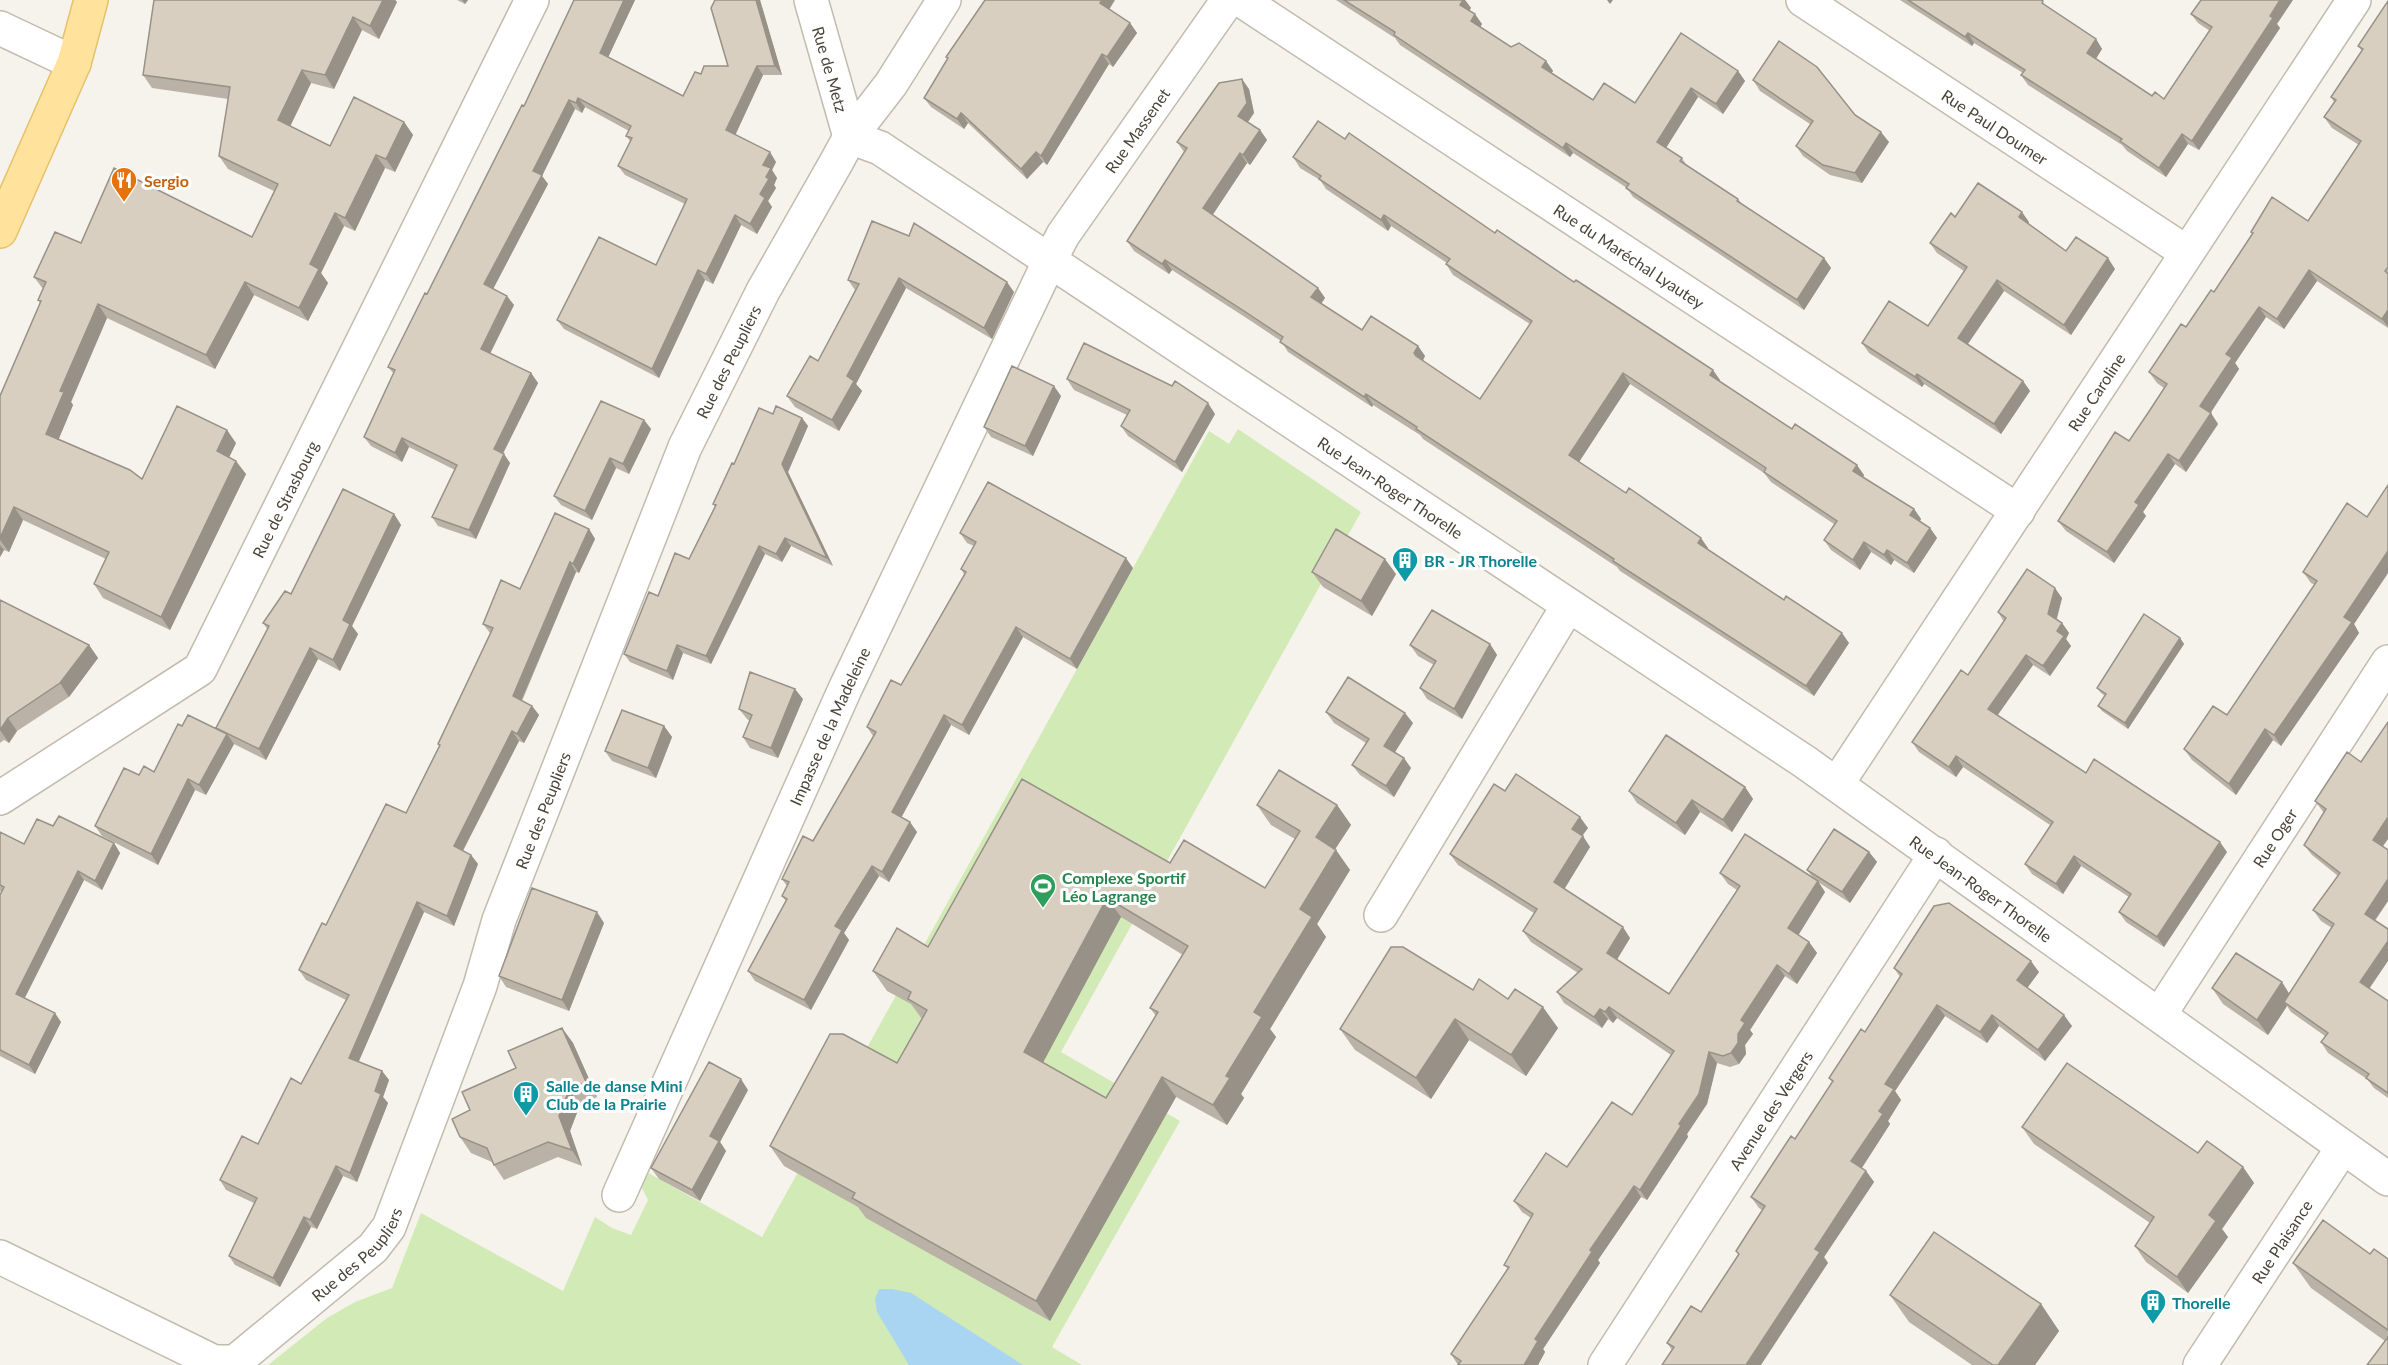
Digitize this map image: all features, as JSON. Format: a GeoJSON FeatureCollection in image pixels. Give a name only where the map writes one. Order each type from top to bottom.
{"type":"FeatureCollection","features":[{"type":"Feature","properties":{"kind":"main road"},"geometry":{"type":"LineString","coordinates":[[0,231],[74,63],[91,0]]}},
{"type":"Feature","properties":{"kind":"street","name":"Rue de Strasbourg"},"geometry":{"type":"LineString","coordinates":[[0,798],[200,669],[532,0]]}},
{"type":"Feature","properties":{"kind":"street","name":"Rue de Metz"},"geometry":{"type":"LineString","coordinates":[[811,0],[850,137]]}},
{"type":"Feature","properties":{"kind":"street","name":"Rue des Peupliers"},"geometry":{"type":"LineString","coordinates":[[0,1257],[214,1362],[235,1362],[373,1248],[389,1227],[480,986],[499,920],[685,447],[763,291],[850,137],[891,84],[944,0]]}},
{"type":"Feature","properties":{"kind":"street","name":"Rue Massenet"},"geometry":{"type":"LineString","coordinates":[[1050,260],[1064,235],[1228,0]]}},
{"type":"Feature","properties":{"kind":"street","name":"Rue du Maréchal Lyautey"},"geometry":{"type":"LineString","coordinates":[[1241,0],[2018,511]]}},
{"type":"Feature","properties":{"kind":"street","name":"Rue Paul Doumer"},"geometry":{"type":"LineString","coordinates":[[1803,0],[2186,252]]}},
{"type":"Feature","properties":{"kind":"street","name":"Rue Caroline"},"geometry":{"type":"LineString","coordinates":[[1837,784],[2354,0]]}},
{"type":"Feature","properties":{"kind":"street"},"geometry":{"type":"LineString","coordinates":[[0,28],[74,63]]}},
{"type":"Feature","properties":{"kind":"street","name":"Rue Jean-Roger Thorelle"},"geometry":{"type":"LineString","coordinates":[[850,137],[880,148],[1837,784],[2388,1179]]}},
{"type":"Feature","properties":{"kind":"street","name":"Impasse de la Madeleine"},"geometry":{"type":"LineString","coordinates":[[619,1195],[845,689],[1050,260]]}},
{"type":"Feature","properties":{"kind":"street"},"geometry":{"type":"LineString","coordinates":[[1381,915],[1568,606]]}},
{"type":"Feature","properties":{"kind":"street","name":"Rue Oger"},"geometry":{"type":"LineString","coordinates":[[2160,1014],[2388,662]]}},
{"type":"Feature","properties":{"kind":"street","name":"Avenue des Vergers"},"geometry":{"type":"LineString","coordinates":[[1605,1365],[1936,854]]}},
{"type":"Feature","properties":{"kind":"street","name":"Rue Plaisance"},"geometry":{"type":"LineString","coordinates":[[2200,1365],[2343,1146]]}},
{"type":"Feature","properties":{"kind":"green space","name":"Complexe Sportif Léo Lagrange"},"geometry":{"type":"Polygon","coordinates":[[[1238,429],[1361,512],[1061,1052],[1180,1121],[1052,1347],[1082,1365],[268,1365],[327,1318],[355,1302],[392,1288],[421,1213],[563,1291],[595,1217],[612,1228],[631,1235],[648,1200],[638,1180],[643,1170],[762,1237],[1209,431],[1229,444],[1238,429]]]}},
{"type":"Feature","properties":{"kind":"water"},"geometry":{"type":"Polygon","coordinates":[[[879,1289],[911,1293],[1023,1365],[909,1365],[877,1312],[875,1299],[879,1289]]]}},
{"type":"Feature","properties":{"kind":"building"},"geometry":{"type":"Polygon","coordinates":[[[154,0],[383,0],[370,26],[353,17],[325,75],[302,70],[278,120],[330,146],[354,97],[404,122],[386,159],[376,155],[345,218],[335,213],[310,264],[319,269],[299,308],[245,282],[206,355],[98,304],[60,391],[64,392],[46,434],[130,470],[142,479],[177,406],[227,430],[217,451],[236,461],[161,617],[94,584],[109,552],[14,507],[0,538],[0,396],[41,301],[38,300],[46,282],[34,277],[55,232],[81,243],[114,168],[252,237],[278,184],[219,156],[230,87],[143,75],[154,0]]]}},
{"type":"Feature","properties":{"kind":"building"},"geometry":{"type":"Polygon","coordinates":[[[574,0],[624,0],[600,53],[683,96],[695,72],[701,74],[704,66],[728,66],[711,8],[715,0],[756,0],[775,66],[757,66],[726,130],[770,152],[763,165],[771,168],[766,177],[769,179],[760,194],[765,198],[750,224],[735,215],[706,274],[698,270],[652,369],[557,320],[599,237],[656,265],[687,199],[618,166],[632,138],[626,136],[631,126],[578,98],[576,103],[569,100],[533,171],[542,175],[484,284],[507,296],[481,349],[531,373],[494,449],[504,454],[469,530],[432,517],[457,465],[402,438],[395,453],[364,437],[395,370],[388,367],[522,105],[524,106],[574,0]]]}},
{"type":"Feature","properties":{"kind":"building"},"geometry":{"type":"Polygon","coordinates":[[[985,0],[1102,0],[1100,3],[1130,23],[1107,57],[1102,54],[1041,156],[1036,152],[1021,169],[961,113],[957,119],[924,98],[948,58],[946,57],[985,0]]]}},
{"type":"Feature","properties":{"kind":"building"},"geometry":{"type":"Polygon","coordinates":[[[1344,0],[1463,0],[1460,5],[1475,14],[1471,21],[1511,47],[1519,43],[1546,61],[1542,67],[1593,100],[1604,83],[1635,103],[1681,33],[1738,71],[1716,104],[1691,88],[1657,142],[1682,158],[1680,161],[1738,199],[1737,201],[1824,258],[1797,300],[1626,188],[1629,184],[1566,143],[1563,148],[1394,35],[1395,32],[1344,0]]]}},
{"type":"Feature","properties":{"kind":"building"},"geometry":{"type":"Polygon","coordinates":[[[1908,0],[2041,0],[2042,3],[2096,39],[2087,53],[2152,96],[2155,92],[2164,99],[2212,27],[2191,14],[2201,0],[2280,0],[2270,16],[2273,18],[2192,141],[2182,134],[2159,168],[2120,141],[2122,139],[2021,75],[2025,70],[1968,33],[1965,37],[1908,0]]]}},
{"type":"Feature","properties":{"kind":"building"},"geometry":{"type":"Polygon","coordinates":[[[2388,1],[2388,267],[2385,271],[2388,274],[2388,310],[2382,319],[2309,270],[2277,319],[2259,307],[2226,354],[2232,358],[2200,406],[2211,413],[2179,461],[2168,454],[2135,502],[2139,505],[2107,552],[2058,521],[2115,432],[2129,441],[2148,413],[2167,384],[2149,372],[2181,324],[2186,327],[2211,290],[2214,292],[2253,233],[2251,232],[2272,197],[2308,221],[2361,141],[2324,117],[2336,100],[2331,97],[2363,49],[2358,46],[2388,1]]]}},
{"type":"Feature","properties":{"kind":"building"},"geometry":{"type":"Polygon","coordinates":[[[1779,41],[1817,67],[1855,115],[1881,132],[1855,173],[1823,165],[1796,146],[1813,121],[1753,80],[1779,41]]]}},
{"type":"Feature","properties":{"kind":"building"},"geometry":{"type":"Polygon","coordinates":[[[1242,79],[1247,103],[1238,116],[1260,130],[1243,155],[1240,153],[1203,208],[1318,288],[1311,297],[1362,330],[1371,316],[1418,346],[1414,353],[1416,356],[1480,399],[1532,321],[1446,264],[1450,259],[1384,215],[1381,220],[1319,179],[1321,176],[1293,157],[1318,121],[1345,139],[1349,133],[1495,233],[1497,230],[1574,282],[1576,280],[1713,370],[1710,375],[1792,429],[1795,424],[1857,465],[1853,471],[1914,509],[1910,515],[1930,528],[1907,563],[1887,550],[1884,555],[1864,542],[1853,560],[1824,540],[1837,521],[1764,472],[1766,468],[1623,373],[1569,455],[1626,493],[1629,488],[1701,538],[1698,543],[1784,600],[1786,596],[1842,633],[1806,686],[1613,561],[1614,559],[1416,429],[1417,427],[1366,394],[1364,397],[1280,342],[1283,337],[1244,311],[1165,260],[1162,264],[1127,241],[1187,148],[1177,142],[1219,83],[1242,79]]]}},
{"type":"Feature","properties":{"kind":"building"},"geometry":{"type":"Polygon","coordinates":[[[1978,183],[2022,212],[2019,217],[2066,251],[2076,237],[2108,258],[2064,325],[1997,280],[1958,338],[2023,381],[1994,424],[1917,374],[1915,377],[1862,343],[1889,301],[1928,326],[1967,267],[1930,243],[1951,213],[1955,217],[1978,183]]]}},
{"type":"Feature","properties":{"kind":"building"},"geometry":{"type":"Polygon","coordinates":[[[872,221],[909,236],[914,223],[1007,282],[984,328],[899,278],[847,376],[854,381],[832,420],[787,396],[810,356],[818,361],[859,284],[848,280],[872,221]]]}},
{"type":"Feature","properties":{"kind":"building"},"geometry":{"type":"Polygon","coordinates":[[[1084,343],[1172,386],[1175,381],[1208,403],[1175,462],[1121,426],[1130,410],[1067,379],[1084,343]]]}},
{"type":"Feature","properties":{"kind":"building"},"geometry":{"type":"Polygon","coordinates":[[[1012,366],[1054,386],[1025,446],[984,427],[1012,366]]]}},
{"type":"Feature","properties":{"kind":"building"},"geometry":{"type":"Polygon","coordinates":[[[601,401],[644,420],[623,464],[610,458],[585,511],[554,496],[601,401]]]}},
{"type":"Feature","properties":{"kind":"building"},"geometry":{"type":"Polygon","coordinates":[[[776,406],[802,418],[782,464],[827,558],[785,538],[776,554],[759,546],[706,656],[677,645],[667,671],[624,654],[649,592],[658,596],[675,553],[689,559],[759,408],[773,414],[776,406]]]}},
{"type":"Feature","properties":{"kind":"building"},"geometry":{"type":"Polygon","coordinates":[[[988,482],[1126,558],[1070,659],[1016,627],[962,725],[944,715],[892,812],[910,822],[882,872],[872,866],[835,926],[842,930],[804,1000],[748,971],[787,899],[782,896],[789,882],[782,879],[803,836],[813,841],[876,732],[867,727],[891,680],[901,685],[966,572],[961,569],[976,542],[960,533],[988,482]]]}},
{"type":"Feature","properties":{"kind":"building"},"geometry":{"type":"Polygon","coordinates":[[[2388,485],[2388,551],[2344,617],[2352,622],[2274,735],[2265,729],[2229,784],[2184,749],[2213,706],[2227,715],[2317,581],[2303,572],[2347,503],[2367,517],[2388,485]]]}},
{"type":"Feature","properties":{"kind":"building"},"geometry":{"type":"Polygon","coordinates":[[[343,489],[394,514],[343,620],[350,624],[333,660],[310,648],[259,749],[216,728],[269,626],[263,623],[285,591],[291,594],[343,489]]]}},
{"type":"Feature","properties":{"kind":"building"},"geometry":{"type":"Polygon","coordinates":[[[555,513],[589,529],[573,564],[570,562],[513,696],[532,706],[517,734],[512,731],[454,846],[471,855],[447,916],[417,902],[349,1058],[382,1071],[375,1091],[381,1094],[350,1173],[336,1166],[310,1220],[304,1217],[273,1278],[229,1256],[257,1198],[220,1180],[242,1136],[258,1144],[291,1078],[301,1084],[349,995],[299,970],[322,923],[326,925],[386,804],[406,813],[440,745],[438,744],[493,628],[483,624],[501,580],[520,589],[555,513]]]}},
{"type":"Feature","properties":{"kind":"building"},"geometry":{"type":"Polygon","coordinates":[[[1336,529],[1385,559],[1361,601],[1312,572],[1336,529]]]}},
{"type":"Feature","properties":{"kind":"building"},"geometry":{"type":"Polygon","coordinates":[[[2027,569],[2055,588],[2048,614],[2062,623],[2057,631],[2064,636],[2043,666],[2026,655],[1988,709],[2086,773],[2094,759],[2220,842],[2157,937],[2119,912],[2131,894],[2074,856],[2056,884],[2025,864],[2053,822],[1956,756],[1949,767],[1912,742],[1961,670],[1968,675],[2006,618],[1998,612],[2027,569]]]}},
{"type":"Feature","properties":{"kind":"building"},"geometry":{"type":"Polygon","coordinates":[[[0,600],[89,645],[60,683],[8,718],[0,730],[0,600]]]}},
{"type":"Feature","properties":{"kind":"building"},"geometry":{"type":"Polygon","coordinates":[[[1432,610],[1490,644],[1454,709],[1420,688],[1436,661],[1410,645],[1432,610]]]}},
{"type":"Feature","properties":{"kind":"building"},"geometry":{"type":"Polygon","coordinates":[[[2144,614],[2180,638],[2125,723],[2098,706],[2106,694],[2097,688],[2144,614]]]}},
{"type":"Feature","properties":{"kind":"building"},"geometry":{"type":"Polygon","coordinates":[[[750,672],[795,689],[771,748],[743,737],[752,715],[739,709],[750,672]]]}},
{"type":"Feature","properties":{"kind":"building"},"geometry":{"type":"Polygon","coordinates":[[[1348,677],[1405,713],[1384,746],[1404,758],[1386,786],[1352,765],[1369,739],[1326,712],[1348,677]]]}},
{"type":"Feature","properties":{"kind":"building"},"geometry":{"type":"Polygon","coordinates":[[[622,710],[664,726],[648,768],[605,751],[622,710]]]}},
{"type":"Feature","properties":{"kind":"building"},"geometry":{"type":"Polygon","coordinates":[[[188,715],[227,734],[199,785],[188,779],[151,854],[95,826],[124,768],[139,775],[144,766],[154,772],[178,724],[182,726],[188,715]]]}},
{"type":"Feature","properties":{"kind":"building"},"geometry":{"type":"Polygon","coordinates":[[[2388,722],[2388,817],[2373,840],[2388,850],[2388,879],[2365,914],[2388,929],[2388,941],[2360,982],[2388,1001],[2388,1093],[2366,1078],[2369,1074],[2321,1042],[2328,1033],[2284,1002],[2334,924],[2313,910],[2340,873],[2304,845],[2326,809],[2315,801],[2347,752],[2361,762],[2388,722]]]}},
{"type":"Feature","properties":{"kind":"building"},"geometry":{"type":"Polygon","coordinates":[[[1666,735],[1745,787],[1723,820],[1692,800],[1676,823],[1629,791],[1666,735]]]}},
{"type":"Feature","properties":{"kind":"building"},"geometry":{"type":"Polygon","coordinates":[[[1279,770],[1337,805],[1316,837],[1336,850],[1300,909],[1312,917],[1254,1012],[1262,1017],[1226,1076],[1230,1078],[1213,1105],[1162,1077],[1036,1301],[852,1198],[855,1193],[770,1146],[830,1034],[843,1034],[897,1063],[927,1010],[908,999],[911,992],[873,971],[897,928],[928,947],[1022,779],[1170,863],[1184,840],[1265,888],[1300,831],[1257,805],[1279,770]],[[1107,898],[1024,1052],[1106,1098],[1158,1012],[1150,1008],[1188,946],[1107,898]]]}},
{"type":"Feature","properties":{"kind":"building"},"geometry":{"type":"Polygon","coordinates":[[[1516,774],[1580,817],[1572,829],[1583,836],[1554,882],[1623,927],[1607,953],[1669,994],[1740,886],[1720,873],[1745,834],[1818,881],[1788,928],[1809,942],[1789,974],[1777,965],[1741,1020],[1745,1023],[1738,1034],[1738,1043],[1731,1053],[1723,1056],[1709,1052],[1699,1094],[1679,1124],[1681,1126],[1640,1190],[1634,1186],[1590,1250],[1592,1252],[1535,1339],[1538,1341],[1524,1365],[1458,1365],[1461,1361],[1451,1354],[1509,1267],[1504,1265],[1533,1214],[1514,1201],[1546,1153],[1567,1167],[1612,1102],[1632,1115],[1674,1051],[1609,1007],[1605,1012],[1600,1009],[1594,1017],[1557,992],[1582,969],[1523,931],[1537,909],[1450,854],[1494,784],[1505,791],[1516,774]]]}},
{"type":"Feature","properties":{"kind":"building"},"geometry":{"type":"Polygon","coordinates":[[[59,816],[114,843],[95,881],[78,871],[16,994],[55,1013],[29,1065],[0,1050],[0,895],[4,887],[0,885],[0,832],[24,844],[37,819],[53,826],[59,816]]]}},
{"type":"Feature","properties":{"kind":"building"},"geometry":{"type":"Polygon","coordinates":[[[1834,829],[1869,852],[1842,892],[1807,870],[1834,829]]]}},
{"type":"Feature","properties":{"kind":"building"},"geometry":{"type":"Polygon","coordinates":[[[532,888],[597,912],[562,1000],[499,976],[532,888]]]}},
{"type":"Feature","properties":{"kind":"building"},"geometry":{"type":"Polygon","coordinates":[[[1949,903],[2031,961],[2017,980],[2064,1015],[2038,1050],[1992,1015],[1980,1032],[1937,1005],[1885,1084],[1894,1089],[1879,1111],[1883,1114],[1851,1161],[1866,1171],[1815,1249],[1820,1252],[1746,1365],[1662,1365],[1674,1347],[1667,1343],[1691,1306],[1701,1312],[1739,1254],[1736,1251],[1765,1206],[1751,1197],[1791,1136],[1795,1139],[1833,1081],[1829,1078],[1861,1029],[1865,1032],[1902,974],[1894,968],[1934,906],[1949,903]]]}},
{"type":"Feature","properties":{"kind":"building"},"geometry":{"type":"Polygon","coordinates":[[[1391,947],[1403,947],[1473,990],[1479,979],[1508,999],[1515,989],[1543,1007],[1511,1055],[1455,1019],[1416,1078],[1340,1029],[1391,947]]]}},
{"type":"Feature","properties":{"kind":"building"},"geometry":{"type":"Polygon","coordinates":[[[2236,953],[2282,982],[2257,1020],[2212,988],[2236,953]]]}},
{"type":"Feature","properties":{"kind":"building","name":"Salle de danse Mini Club de la Prairie"},"geometry":{"type":"Polygon","coordinates":[[[562,1028],[586,1082],[569,1090],[559,1116],[572,1150],[548,1142],[494,1165],[487,1148],[460,1137],[452,1119],[470,1110],[462,1092],[516,1068],[508,1051],[562,1028]]]}},
{"type":"Feature","properties":{"kind":"building"},"geometry":{"type":"Polygon","coordinates":[[[709,1062],[741,1079],[710,1136],[719,1141],[692,1190],[651,1168],[709,1062]]]}},
{"type":"Feature","properties":{"kind":"building"},"geometry":{"type":"Polygon","coordinates":[[[2067,1063],[2198,1153],[2207,1141],[2243,1167],[2209,1215],[2216,1221],[2177,1277],[2135,1246],[2154,1217],[2022,1127],[2067,1063]]]}},
{"type":"Feature","properties":{"kind":"building"},"geometry":{"type":"Polygon","coordinates":[[[2323,1220],[2370,1254],[2374,1249],[2388,1259],[2388,1330],[2293,1263],[2323,1220]]]}},
{"type":"Feature","properties":{"kind":"building"},"geometry":{"type":"Polygon","coordinates":[[[1934,1232],[2041,1304],[1998,1365],[1993,1365],[1890,1295],[1934,1232]]]}},
{"type":"Feature","properties":{"kind":"building"},"geometry":{"type":"Polygon","coordinates":[[[2388,1337],[2388,1365],[2367,1365],[2388,1337]]]}},
{"type":"Feature","properties":{"kind":"place","name":"Sergio"},"geometry":{"type":"Point","coordinates":[124,203]}},
{"type":"Feature","properties":{"kind":"place","name":"BR - JR Thorelle"},"geometry":{"type":"Point","coordinates":[1405,583]}},
{"type":"Feature","properties":{"kind":"place","name":"Complexe Sportif Léo Lagrange"},"geometry":{"type":"Point","coordinates":[1043,909]}},
{"type":"Feature","properties":{"kind":"place","name":"Salle de danse Mini Club de la Prairie"},"geometry":{"type":"Point","coordinates":[526,1117]}},
{"type":"Feature","properties":{"kind":"place","name":"Thorelle"},"geometry":{"type":"Point","coordinates":[2153,1325]}}]}
